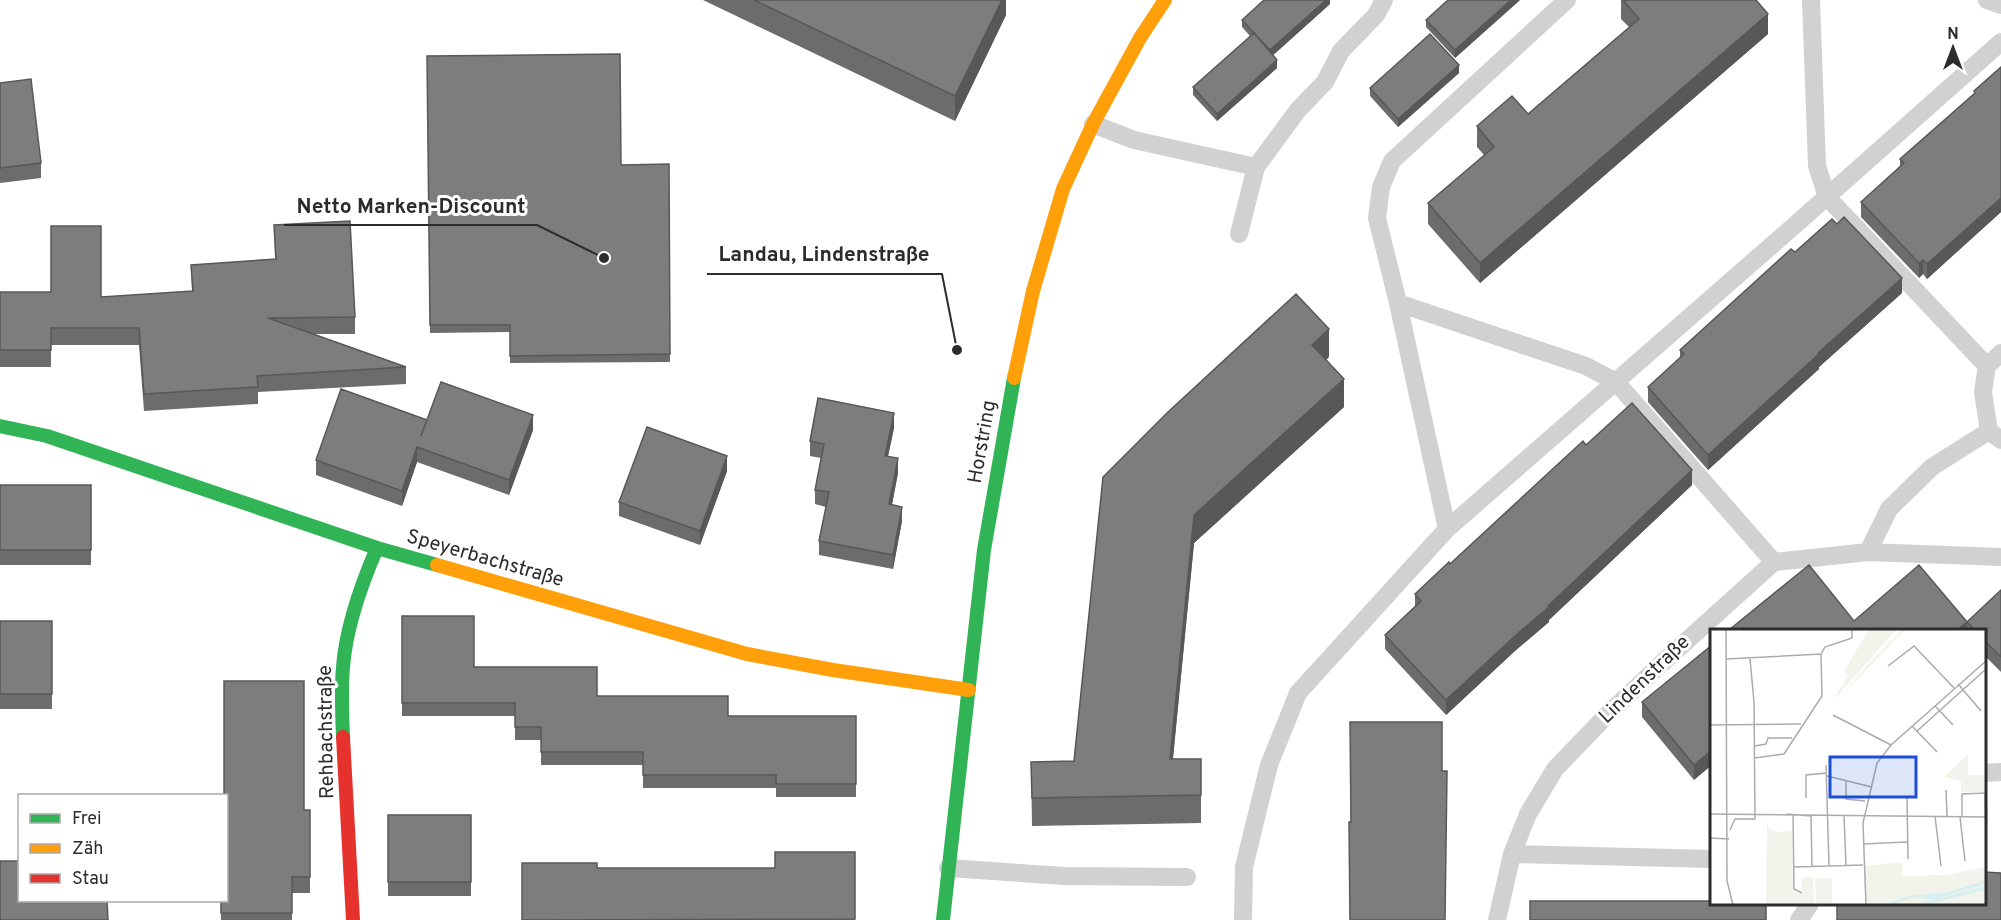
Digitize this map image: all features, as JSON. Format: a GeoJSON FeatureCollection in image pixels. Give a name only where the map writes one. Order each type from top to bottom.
{"type":"FeatureCollection","features":[{"type":"Feature","properties":{"kind":"street","name":"Horstring"},"geometry":{"type":"LineString","coordinates":[[943,920],[984,550],[1021,344],[1045,246],[1063,189],[1094,124],[1140,38],[1165,0]]}},
{"type":"Feature","properties":{"kind":"street","name":"Speyerbachstraße"},"geometry":{"type":"LineString","coordinates":[[0,426],[47,436],[377,548],[747,654],[833,670],[969,690]]}},
{"type":"Feature","properties":{"kind":"street","name":"Rehbachstraße"},"geometry":{"type":"LineString","coordinates":[[354,920],[343,731],[343,667],[351,627],[366,574],[377,548]]}},
{"type":"Feature","properties":{"kind":"lane"},"geometry":{"type":"LineString","coordinates":[[1239,234],[1256,167],[1298,110],[1325,82],[1341,51],[1376,15],[1384,0]]}},
{"type":"Feature","properties":{"kind":"lane"},"geometry":{"type":"LineString","coordinates":[[1447,529],[1398,303],[1377,218],[1382,186],[1392,161],[1567,0]]}},
{"type":"Feature","properties":{"kind":"lane"},"geometry":{"type":"LineString","coordinates":[[1811,0],[1817,166],[1827,197],[1987,366]]}},
{"type":"Feature","properties":{"kind":"lane"},"geometry":{"type":"LineString","coordinates":[[1987,0],[2001,5]]}},
{"type":"Feature","properties":{"kind":"lane"},"geometry":{"type":"LineString","coordinates":[[1243,920],[1244,867],[1255,821],[1269,765],[1298,693],[1447,529],[2001,42]]}},
{"type":"Feature","properties":{"kind":"lane"},"geometry":{"type":"LineString","coordinates":[[1094,124],[1134,141],[1256,167]]}},
{"type":"Feature","properties":{"kind":"lane"},"geometry":{"type":"LineString","coordinates":[[1398,303],[1586,366],[1616,382],[1774,562],[1868,552],[2001,557]]}},
{"type":"Feature","properties":{"kind":"lane"},"geometry":{"type":"LineString","coordinates":[[1868,552],[1889,508],[1932,467],[1995,436],[1983,392],[1987,366],[2001,353]]}},
{"type":"Feature","properties":{"kind":"lane","name":"Lindenstraße"},"geometry":{"type":"LineString","coordinates":[[1497,920],[1512,854],[1528,814],[1555,769],[1661,664],[1774,562]]}},
{"type":"Feature","properties":{"kind":"lane"},"geometry":{"type":"LineString","coordinates":[[1986,773],[2001,772]]}},
{"type":"Feature","properties":{"kind":"lane"},"geometry":{"type":"LineString","coordinates":[[1512,854],[1710,859]]}},
{"type":"Feature","properties":{"kind":"lane"},"geometry":{"type":"LineString","coordinates":[[948,868],[1064,876],[1187,877]]}},
{"type":"Feature","properties":{"kind":"lane"},"geometry":{"type":"LineString","coordinates":[[1799,920],[1809,905]]}},
{"type":"Feature","properties":{"kind":"building"},"geometry":{"type":"Polygon","coordinates":[[[754,0],[1002,0],[955,96],[754,0]]]}},
{"type":"Feature","properties":{"kind":"building"},"geometry":{"type":"Polygon","coordinates":[[[1264,0],[1326,0],[1270,50],[1242,20],[1264,0]]]}},
{"type":"Feature","properties":{"kind":"building"},"geometry":{"type":"Polygon","coordinates":[[[1448,0],[1511,0],[1455,50],[1426,20],[1448,0]]]}},
{"type":"Feature","properties":{"kind":"building"},"geometry":{"type":"Polygon","coordinates":[[[1623,0],[1756,0],[1768,14],[1480,263],[1428,203],[1494,147],[1477,126],[1512,96],[1528,114],[1639,19],[1623,0]]]}},
{"type":"Feature","properties":{"kind":"building"},"geometry":{"type":"Polygon","coordinates":[[[1254,33],[1277,60],[1217,114],[1193,87],[1254,33]]]}},
{"type":"Feature","properties":{"kind":"building"},"geometry":{"type":"Polygon","coordinates":[[[1430,34],[1459,65],[1398,119],[1370,88],[1430,34]]]}},
{"type":"Feature","properties":{"kind":"building"},"geometry":{"type":"Polygon","coordinates":[[[620,54],[621,165],[669,164],[670,354],[510,356],[510,325],[430,325],[427,56],[620,54]]]}},
{"type":"Feature","properties":{"kind":"building"},"geometry":{"type":"Polygon","coordinates":[[[2001,67],[2001,198],[1927,264],[1923,260],[1919,263],[1861,202],[1904,163],[1900,159],[2001,67]]]}},
{"type":"Feature","properties":{"kind":"building"},"geometry":{"type":"Polygon","coordinates":[[[31,79],[41,163],[0,168],[0,83],[31,79]]]}},
{"type":"Feature","properties":{"kind":"building"},"geometry":{"type":"Polygon","coordinates":[[[1844,217],[1902,278],[1708,455],[1648,387],[1684,354],[1680,350],[1791,249],[1795,252],[1832,219],[1837,224],[1844,217]]]}},
{"type":"Feature","properties":{"kind":"building"},"geometry":{"type":"Polygon","coordinates":[[[350,221],[355,317],[268,318],[406,367],[257,376],[258,387],[144,394],[139,328],[51,328],[51,350],[0,350],[0,292],[51,292],[51,226],[101,226],[101,297],[193,291],[191,265],[276,259],[274,225],[350,221]]]}},
{"type":"Feature","properties":{"kind":"building"},"geometry":{"type":"Polygon","coordinates":[[[1296,294],[1329,329],[1312,345],[1344,379],[1194,515],[1170,759],[1201,759],[1201,795],[1032,798],[1031,762],[1074,761],[1103,477],[1168,412],[1296,294]]]}},
{"type":"Feature","properties":{"kind":"building"},"geometry":{"type":"Polygon","coordinates":[[[441,382],[533,415],[509,480],[417,447],[402,491],[316,460],[341,389],[427,420],[441,382]]]}},
{"type":"Feature","properties":{"kind":"building"},"geometry":{"type":"Polygon","coordinates":[[[818,398],[894,413],[885,456],[898,458],[889,504],[902,507],[893,555],[819,541],[829,492],[815,490],[824,444],[810,441],[818,398]]]}},
{"type":"Feature","properties":{"kind":"building"},"geometry":{"type":"Polygon","coordinates":[[[1632,403],[1692,470],[1549,607],[1446,700],[1385,635],[1421,601],[1415,594],[1449,562],[1450,564],[1583,441],[1586,445],[1632,403]]]}},
{"type":"Feature","properties":{"kind":"building"},"geometry":{"type":"Polygon","coordinates":[[[647,427],[727,456],[700,531],[619,502],[647,427]]]}},
{"type":"Feature","properties":{"kind":"building"},"geometry":{"type":"Polygon","coordinates":[[[0,485],[91,485],[91,550],[0,550],[0,485]]]}},
{"type":"Feature","properties":{"kind":"building"},"geometry":{"type":"Polygon","coordinates":[[[1809,565],[1854,621],[1919,565],[1967,622],[1958,629],[1730,629],[1809,565]]]}},
{"type":"Feature","properties":{"kind":"building"},"geometry":{"type":"Polygon","coordinates":[[[2001,590],[2001,657],[1986,642],[1986,629],[1974,629],[1967,622],[2001,590]]]}},
{"type":"Feature","properties":{"kind":"building"},"geometry":{"type":"Polygon","coordinates":[[[402,616],[474,616],[474,667],[597,667],[597,696],[728,696],[728,716],[856,716],[856,784],[776,784],[776,775],[643,775],[643,752],[541,752],[541,727],[515,727],[515,703],[402,703],[402,616]]]}},
{"type":"Feature","properties":{"kind":"building"},"geometry":{"type":"Polygon","coordinates":[[[0,621],[52,621],[52,694],[0,694],[0,621]]]}},
{"type":"Feature","properties":{"kind":"building"},"geometry":{"type":"Polygon","coordinates":[[[1710,647],[1710,752],[1694,765],[1642,702],[1710,647]]]}},
{"type":"Feature","properties":{"kind":"building"},"geometry":{"type":"Polygon","coordinates":[[[224,681],[304,681],[304,810],[310,810],[310,877],[292,877],[292,913],[221,913],[221,902],[228,902],[228,794],[224,794],[224,681]]]}},
{"type":"Feature","properties":{"kind":"building"},"geometry":{"type":"Polygon","coordinates":[[[1350,722],[1442,722],[1442,771],[1447,771],[1445,920],[1350,920],[1350,722]]]}},
{"type":"Feature","properties":{"kind":"building"},"geometry":{"type":"Polygon","coordinates":[[[388,815],[471,815],[471,882],[388,882],[388,815]]]}},
{"type":"Feature","properties":{"kind":"building"},"geometry":{"type":"Polygon","coordinates":[[[775,852],[855,852],[855,919],[522,920],[522,863],[597,863],[597,868],[775,868],[775,852]]]}},
{"type":"Feature","properties":{"kind":"building"},"geometry":{"type":"Polygon","coordinates":[[[0,861],[18,861],[18,902],[107,902],[108,920],[0,920],[0,861]]]}},
{"type":"Feature","properties":{"kind":"building"},"geometry":{"type":"Polygon","coordinates":[[[1986,872],[2001,873],[2001,920],[1837,920],[1837,905],[1986,905],[1986,872]]]}},
{"type":"Feature","properties":{"kind":"building"},"geometry":{"type":"Polygon","coordinates":[[[1530,901],[1710,901],[1710,905],[1766,905],[1766,920],[1530,920],[1530,901]]]}},
{"type":"Feature","properties":{"kind":"traffic: fast"},"geometry":{"type":"LineString","coordinates":[[943,920],[984,550],[1014,378]]}},
{"type":"Feature","properties":{"kind":"traffic: fast"},"geometry":{"type":"LineString","coordinates":[[0,426],[47,436],[377,548],[437,565]]}},
{"type":"Feature","properties":{"kind":"traffic: fast"},"geometry":{"type":"LineString","coordinates":[[343,737],[342,676],[347,637],[360,591],[377,548]]}},
{"type":"Feature","properties":{"kind":"traffic: slow"},"geometry":{"type":"LineString","coordinates":[[1014,378],[1033,291],[1063,189],[1093,124],[1140,38],[1165,0]]}},
{"type":"Feature","properties":{"kind":"traffic: slow"},"geometry":{"type":"LineString","coordinates":[[437,565],[747,654],[833,670],[969,690]]}},
{"type":"Feature","properties":{"kind":"traffic: jam"},"geometry":{"type":"LineString","coordinates":[[343,737],[353,920]]}},
{"type":"Feature","properties":{"kind":"place","name":"Netto Marken-Discount"},"geometry":{"type":"Point","coordinates":[604,258]}},
{"type":"Feature","properties":{"kind":"place","name":"Landau, Lindenstraße"},"geometry":{"type":"Point","coordinates":[957,350]}}]}
